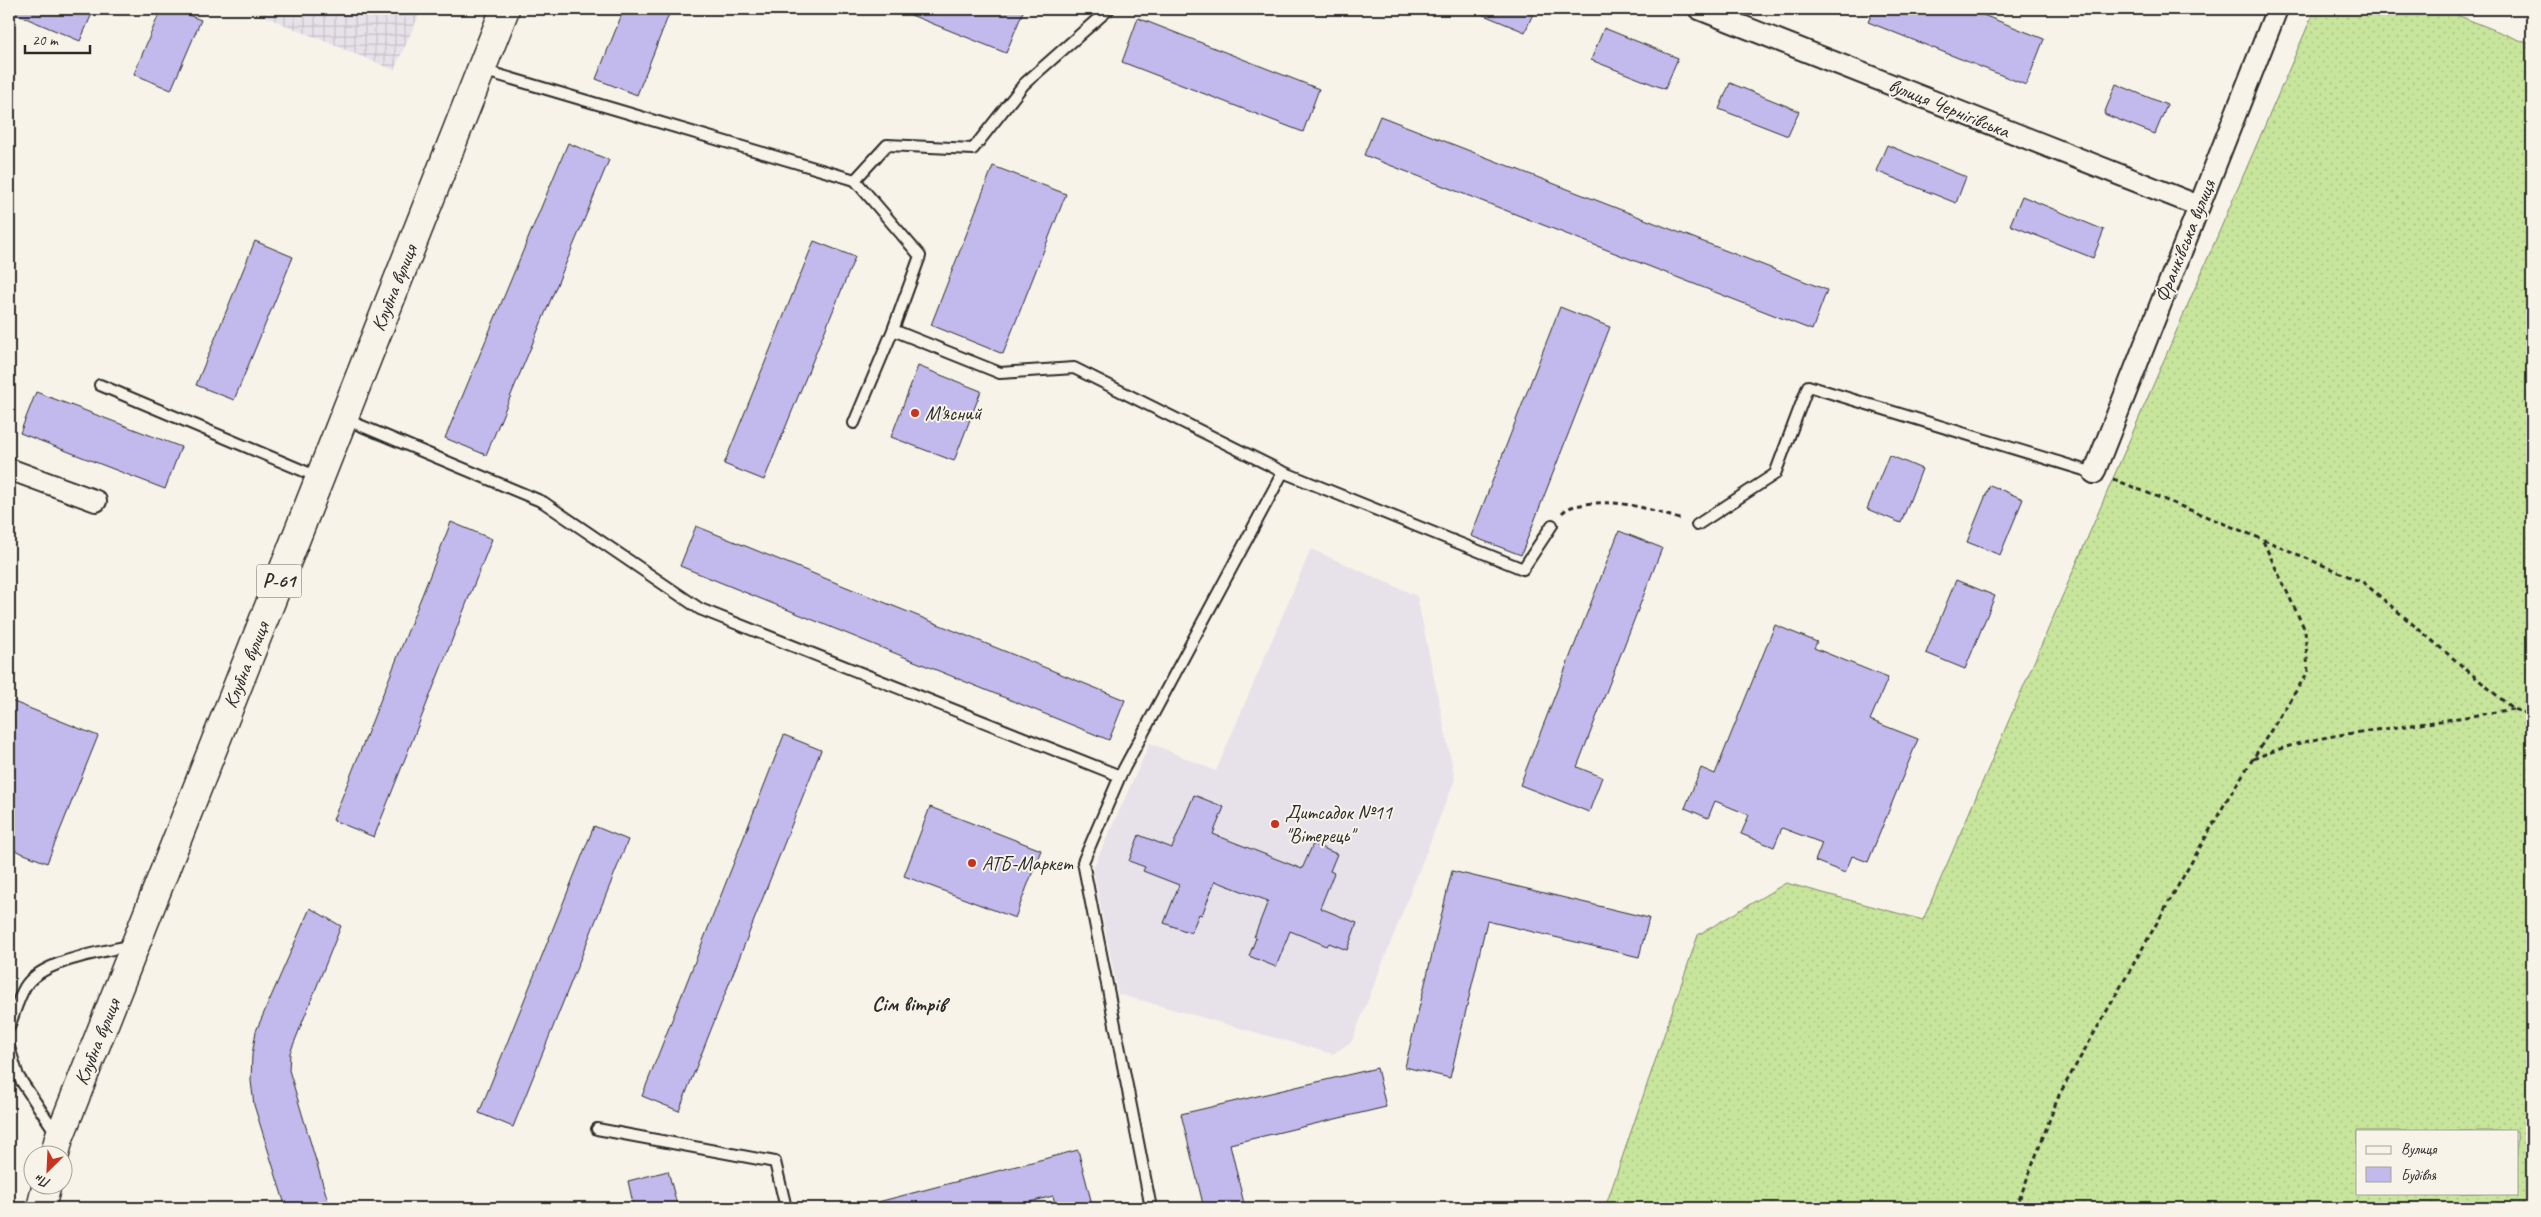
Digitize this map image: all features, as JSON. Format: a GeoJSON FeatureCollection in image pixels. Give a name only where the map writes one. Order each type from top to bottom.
{"type":"FeatureCollection","features":[{"type":"Feature","properties":{"kind":"main road","name":"Клубна вулиця"},"geometry":{"type":"LineString","coordinates":[[58,1144],[505,9]]}},
{"type":"Feature","properties":{"kind":"main road"},"geometry":{"type":"LineString","coordinates":[[41,1208],[44,1194]]}},
{"type":"Feature","properties":{"kind":"street","name":"вулиця Чернігівська"},"geometry":{"type":"LineString","coordinates":[[1699,9],[2199,206]]}},
{"type":"Feature","properties":{"kind":"street","name":"Франківська вулиця"},"geometry":{"type":"LineString","coordinates":[[2094,473],[2277,9]]}},
{"type":"Feature","properties":{"kind":"street"},"geometry":{"type":"LineString","coordinates":[[9,469],[96,501]]}},
{"type":"Feature","properties":{"kind":"lane"},"geometry":{"type":"LineString","coordinates":[[855,180],[887,145],[974,149],[1024,84],[1109,9]]}},
{"type":"Feature","properties":{"kind":"lane"},"geometry":{"type":"LineString","coordinates":[[481,70],[855,180],[920,256],[893,330],[854,423]]}},
{"type":"Feature","properties":{"kind":"lane"},"geometry":{"type":"LineString","coordinates":[[893,330],[1000,373],[1074,368],[1282,472],[1523,569],[1552,524]]}},
{"type":"Feature","properties":{"kind":"lane"},"geometry":{"type":"LineString","coordinates":[[100,385],[320,477]]}},
{"type":"Feature","properties":{"kind":"lane"},"geometry":{"type":"LineString","coordinates":[[1697,525],[1775,474],[1808,386],[2094,473]]}},
{"type":"Feature","properties":{"kind":"lane"},"geometry":{"type":"LineString","coordinates":[[343,419],[543,502],[700,610],[1120,776]]}},
{"type":"Feature","properties":{"kind":"lane"},"geometry":{"type":"LineString","coordinates":[[1152,1208],[1083,862],[1120,776],[1282,472]]}},
{"type":"Feature","properties":{"kind":"lane"},"geometry":{"type":"LineString","coordinates":[[9,1027],[26,986],[37,975],[69,960],[136,944]]}},
{"type":"Feature","properties":{"kind":"lane"},"geometry":{"type":"LineString","coordinates":[[9,1047],[18,1076],[56,1144]]}},
{"type":"Feature","properties":{"kind":"lane"},"geometry":{"type":"LineString","coordinates":[[597,1129],[775,1162],[786,1208]]}},
{"type":"Feature","properties":{"kind":"path"},"geometry":{"type":"LineString","coordinates":[[2094,473],[2262,539],[2364,583],[2513,709],[2532,715]]}},
{"type":"Feature","properties":{"kind":"path"},"geometry":{"type":"LineString","coordinates":[[1552,524],[1568,507],[1606,501],[1641,506],[1697,525]]}},
{"type":"Feature","properties":{"kind":"path"},"geometry":{"type":"LineString","coordinates":[[2016,1208],[2059,1096],[2228,798],[2308,672],[2305,630],[2262,539]]}},
{"type":"Feature","properties":{"kind":"path"},"geometry":{"type":"LineString","coordinates":[[2253,759],[2290,744],[2324,736],[2406,726],[2513,709]]}},
{"type":"Feature","properties":{"kind":"shaded area"},"geometry":{"type":"Polygon","coordinates":[[[247,9],[422,9],[394,70],[247,9]]]}},
{"type":"Feature","properties":{"kind":"shaded area","name":"Дитсадок №11 \"Вітерець\""},"geometry":{"type":"Polygon","coordinates":[[[1311,549],[1417,596],[1455,779],[1352,1041],[1333,1054],[1118,994],[1093,868],[1150,743],[1216,771],[1311,549]]]}},
{"type":"Feature","properties":{"kind":"green space"},"geometry":{"type":"Polygon","coordinates":[[[2315,9],[2442,9],[2532,45],[2532,1208],[1605,1208],[1698,935],[1786,883],[1923,920],[2315,9]]]}},
{"type":"Feature","properties":{"kind":"building"},"geometry":{"type":"Polygon","coordinates":[[[9,9],[94,9],[80,41],[9,11],[9,9]]]}},
{"type":"Feature","properties":{"kind":"building"},"geometry":{"type":"Polygon","coordinates":[[[161,9],[173,9],[201,20],[171,90],[134,74],[161,9]]]}},
{"type":"Feature","properties":{"kind":"building"},"geometry":{"type":"Polygon","coordinates":[[[624,9],[671,9],[637,95],[596,79],[624,9]]]}},
{"type":"Feature","properties":{"kind":"building"},"geometry":{"type":"Polygon","coordinates":[[[896,9],[1024,9],[1006,53],[896,9]]]}},
{"type":"Feature","properties":{"kind":"building"},"geometry":{"type":"Polygon","coordinates":[[[1469,9],[1535,9],[1525,32],[1469,9]]]}},
{"type":"Feature","properties":{"kind":"building"},"geometry":{"type":"Polygon","coordinates":[[[1874,9],[1968,9],[2044,39],[2026,85],[1868,22],[1874,9]]]}},
{"type":"Feature","properties":{"kind":"building"},"geometry":{"type":"Polygon","coordinates":[[[1138,18],[1319,89],[1303,132],[1122,62],[1138,18]]]}},
{"type":"Feature","properties":{"kind":"building"},"geometry":{"type":"Polygon","coordinates":[[[1604,28],[1678,58],[1665,89],[1591,60],[1604,28]]]}},
{"type":"Feature","properties":{"kind":"building"},"geometry":{"type":"Polygon","coordinates":[[[1730,83],[1799,111],[1788,136],[1719,109],[1730,83]]]}},
{"type":"Feature","properties":{"kind":"building"},"geometry":{"type":"Polygon","coordinates":[[[2116,84],[2167,105],[2155,134],[2104,114],[2116,84]]]}},
{"type":"Feature","properties":{"kind":"building"},"geometry":{"type":"Polygon","coordinates":[[[1380,116],[1827,290],[1812,330],[1364,155],[1380,116]]]}},
{"type":"Feature","properties":{"kind":"building"},"geometry":{"type":"Polygon","coordinates":[[[568,143],[609,160],[486,455],[445,438],[568,143]]]}},
{"type":"Feature","properties":{"kind":"building"},"geometry":{"type":"Polygon","coordinates":[[[1887,145],[1966,177],[1956,203],[1876,171],[1887,145]]]}},
{"type":"Feature","properties":{"kind":"building"},"geometry":{"type":"Polygon","coordinates":[[[993,166],[1066,194],[1003,354],[931,325],[993,166]]]}},
{"type":"Feature","properties":{"kind":"building"},"geometry":{"type":"Polygon","coordinates":[[[2022,196],[2104,230],[2093,258],[2010,225],[2022,196]]]}},
{"type":"Feature","properties":{"kind":"building"},"geometry":{"type":"Polygon","coordinates":[[[255,241],[293,257],[234,400],[196,385],[255,241]]]}},
{"type":"Feature","properties":{"kind":"building"},"geometry":{"type":"Polygon","coordinates":[[[814,241],[855,257],[764,480],[724,464],[814,241]]]}},
{"type":"Feature","properties":{"kind":"building"},"geometry":{"type":"Polygon","coordinates":[[[1560,307],[1610,327],[1521,555],[1471,536],[1560,307]]]}},
{"type":"Feature","properties":{"kind":"building"},"geometry":{"type":"Polygon","coordinates":[[[918,366],[981,391],[954,461],[891,437],[918,366]]]}},
{"type":"Feature","properties":{"kind":"building"},"geometry":{"type":"Polygon","coordinates":[[[36,392],[181,447],[165,489],[20,433],[36,392]]]}},
{"type":"Feature","properties":{"kind":"building"},"geometry":{"type":"Polygon","coordinates":[[[1889,455],[1922,469],[1901,523],[1867,509],[1889,455]]]}},
{"type":"Feature","properties":{"kind":"building"},"geometry":{"type":"Polygon","coordinates":[[[1990,485],[2023,499],[2000,555],[1967,542],[1990,485]]]}},
{"type":"Feature","properties":{"kind":"building"},"geometry":{"type":"Polygon","coordinates":[[[451,522],[492,539],[374,837],[333,820],[451,522]]]}},
{"type":"Feature","properties":{"kind":"building"},"geometry":{"type":"Polygon","coordinates":[[[696,526],[1125,700],[1109,740],[680,566],[696,526]]]}},
{"type":"Feature","properties":{"kind":"building"},"geometry":{"type":"Polygon","coordinates":[[[1619,531],[1662,548],[1577,767],[1602,777],[1589,812],[1520,785],[1619,531]]]}},
{"type":"Feature","properties":{"kind":"building"},"geometry":{"type":"Polygon","coordinates":[[[1956,580],[1995,596],[1965,669],[1926,653],[1956,580]]]}},
{"type":"Feature","properties":{"kind":"building"},"geometry":{"type":"Polygon","coordinates":[[[1775,625],[1817,642],[1814,648],[1888,678],[1870,720],[1918,739],[1868,862],[1852,856],[1845,873],[1815,861],[1822,843],[1782,828],[1774,847],[1741,834],[1749,815],[1715,801],[1708,818],[1685,808],[1701,768],[1715,774],[1775,625]]]}},
{"type":"Feature","properties":{"kind":"building"},"geometry":{"type":"Polygon","coordinates":[[[9,700],[98,736],[47,863],[9,848],[9,700]]]}},
{"type":"Feature","properties":{"kind":"building"},"geometry":{"type":"Polygon","coordinates":[[[784,735],[821,750],[679,1111],[642,1096],[784,735]]]}},
{"type":"Feature","properties":{"kind":"building"},"geometry":{"type":"Polygon","coordinates":[[[1194,795],[1224,807],[1213,834],[1302,869],[1313,844],[1337,854],[1330,871],[1334,873],[1320,908],[1357,923],[1347,950],[1329,943],[1327,946],[1290,931],[1276,967],[1249,956],[1268,901],[1215,881],[1202,915],[1199,914],[1191,933],[1164,923],[1179,885],[1143,871],[1145,867],[1129,861],[1139,835],[1172,848],[1194,795]]]}},
{"type":"Feature","properties":{"kind":"building","name":"АТБ-Маркет"},"geometry":{"type":"Polygon","coordinates":[[[930,807],[1041,850],[1015,918],[904,876],[930,807]]]}},
{"type":"Feature","properties":{"kind":"building"},"geometry":{"type":"Polygon","coordinates":[[[594,826],[628,840],[513,1127],[479,1113],[594,826]]]}},
{"type":"Feature","properties":{"kind":"building"},"geometry":{"type":"Polygon","coordinates":[[[1452,871],[1649,918],[1639,957],[1487,921],[1450,1078],[1405,1067],[1452,871]]]}},
{"type":"Feature","properties":{"kind":"building"},"geometry":{"type":"Polygon","coordinates":[[[310,908],[341,926],[290,1053],[289,1070],[330,1208],[286,1208],[254,1105],[251,1081],[252,1055],[256,1031],[310,908]]]}},
{"type":"Feature","properties":{"kind":"building"},"geometry":{"type":"Polygon","coordinates":[[[1377,1068],[1386,1107],[1230,1144],[1245,1208],[1204,1208],[1181,1114],[1377,1068]]]}},
{"type":"Feature","properties":{"kind":"building"},"geometry":{"type":"Polygon","coordinates":[[[1078,1150],[1093,1208],[1056,1208],[1053,1196],[1007,1208],[879,1208],[878,1202],[1078,1150]]]}},
{"type":"Feature","properties":{"kind":"building"},"geometry":{"type":"Polygon","coordinates":[[[668,1171],[678,1208],[634,1208],[628,1181],[668,1171]]]}},
{"type":"Feature","properties":{"kind":"place","name":"М'ясний"},"geometry":{"type":"Point","coordinates":[915,413]}},
{"type":"Feature","properties":{"kind":"place","name":"Дитсадок №11 \"Вітерець\""},"geometry":{"type":"Point","coordinates":[1275,824]}},
{"type":"Feature","properties":{"kind":"place","name":"АТБ-Маркет"},"geometry":{"type":"Point","coordinates":[972,863]}},
{"type":"Feature","properties":{"kind":"district","name":"Сім вітрів"},"geometry":{"type":"Point","coordinates":[909,1004]}}]}
